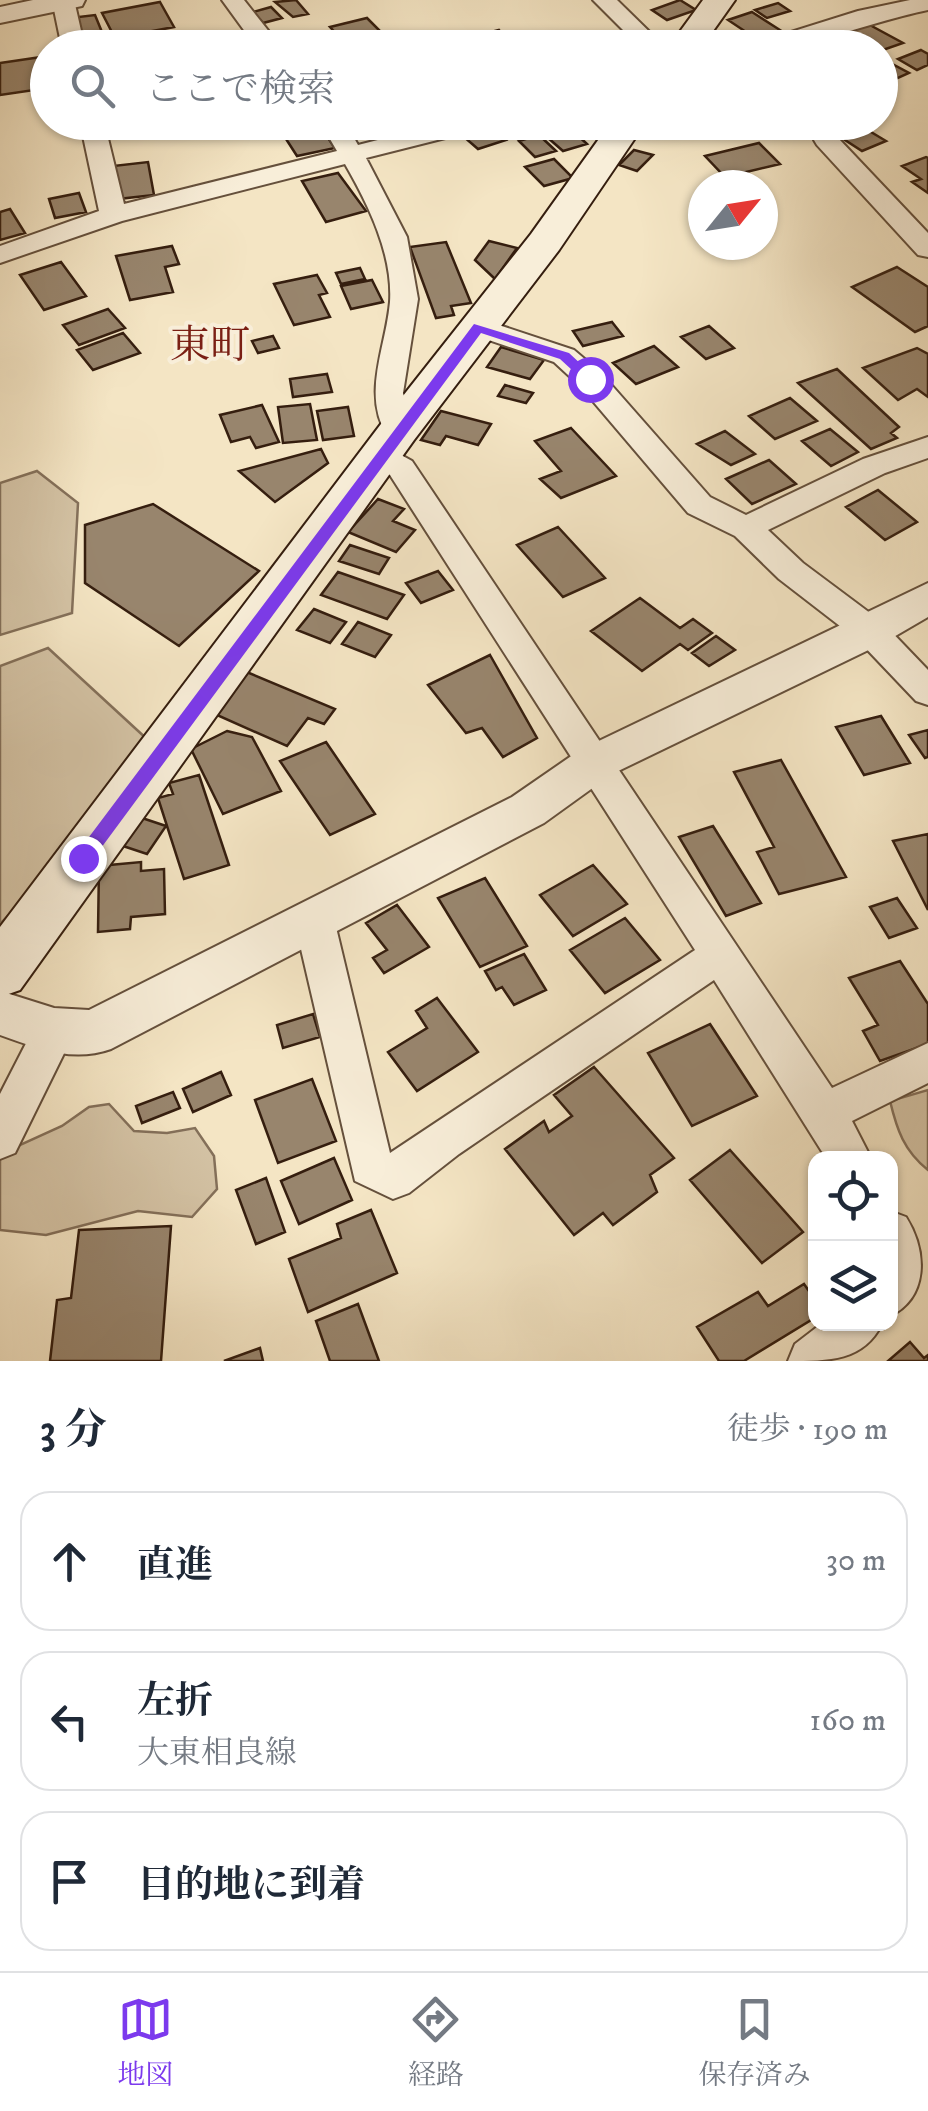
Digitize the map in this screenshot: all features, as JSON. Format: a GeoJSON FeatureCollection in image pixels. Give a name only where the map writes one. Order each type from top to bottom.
{"type":"FeatureCollection","features":[{"type":"Feature","properties":{"kind":"main road"},"geometry":{"type":"LineString","coordinates":[[697,30],[719,0]]}},
{"type":"Feature","properties":{"kind":"main road"},"geometry":{"type":"LineString","coordinates":[[0,972],[616,140]]}},
{"type":"Feature","properties":{"kind":"street"},"geometry":{"type":"LineString","coordinates":[[233,0],[253,30]]}},
{"type":"Feature","properties":{"kind":"street"},"geometry":{"type":"LineString","coordinates":[[604,0],[636,30]]}},
{"type":"Feature","properties":{"kind":"street"},"geometry":{"type":"LineString","coordinates":[[0,15],[66,1],[71,30]]}},
{"type":"Feature","properties":{"kind":"street"},"geometry":{"type":"LineString","coordinates":[[821,30],[928,3]]}},
{"type":"Feature","properties":{"kind":"street"},"geometry":{"type":"LineString","coordinates":[[96,140],[114,215]]}},
{"type":"Feature","properties":{"kind":"street"},"geometry":{"type":"LineString","coordinates":[[343,140],[394,237],[404,299],[388,393],[390,442],[401,468],[721,954],[845,1151]]}},
{"type":"Feature","properties":{"kind":"street"},"geometry":{"type":"LineString","coordinates":[[0,255],[114,215],[408,140]]}},
{"type":"Feature","properties":{"kind":"street"},"geometry":{"type":"LineString","coordinates":[[826,140],[923,238]]}},
{"type":"Feature","properties":{"kind":"street"},"geometry":{"type":"LineString","coordinates":[[478,327],[564,356],[590,379],[699,505],[746,528],[791,570],[870,631],[928,692]]}},
{"type":"Feature","properties":{"kind":"street"},"geometry":{"type":"LineString","coordinates":[[746,528],[874,466],[928,446]]}},
{"type":"Feature","properties":{"kind":"street"},"geometry":{"type":"LineString","coordinates":[[0,1014],[54,1032],[93,1033],[528,810],[596,762],[870,631],[928,598]]}},
{"type":"Feature","properties":{"kind":"street"},"geometry":{"type":"LineString","coordinates":[[314,919],[371,1166],[392,1178],[721,954]]}},
{"type":"Feature","properties":{"kind":"street"},"geometry":{"type":"LineString","coordinates":[[0,1138],[54,1032]]}},
{"type":"Feature","properties":{"kind":"street"},"geometry":{"type":"LineString","coordinates":[[824,1113],[928,1062]]}},
{"type":"Feature","properties":{"kind":"street"},"geometry":{"type":"LineString","coordinates":[[898,1246],[898,1286]]}},
{"type":"Feature","properties":{"kind":"street"},"geometry":{"type":"LineString","coordinates":[[812,1361],[849,1331]]}},
{"type":"Feature","properties":{"kind":"shaded area"},"geometry":{"type":"Polygon","coordinates":[[[37,471],[78,503],[72,613],[0,635],[0,483],[37,471]]]}},
{"type":"Feature","properties":{"kind":"shaded area"},"geometry":{"type":"Polygon","coordinates":[[[48,648],[149,741],[28,895],[0,924],[0,666],[48,648]]]}},
{"type":"Feature","properties":{"kind":"shaded area"},"geometry":{"type":"Polygon","coordinates":[[[928,1090],[928,1170],[903,1139],[890,1101],[928,1090]]]}},
{"type":"Feature","properties":{"kind":"shaded area"},"geometry":{"type":"Polygon","coordinates":[[[109,1104],[134,1131],[167,1133],[195,1128],[214,1156],[217,1189],[192,1217],[138,1211],[46,1235],[0,1230],[0,1154],[62,1126],[89,1107],[109,1104]]]}},
{"type":"Feature","properties":{"kind":"building"},"geometry":{"type":"Polygon","coordinates":[[[296,0],[308,14],[293,17],[275,2],[296,0]]]}},
{"type":"Feature","properties":{"kind":"building"},"geometry":{"type":"Polygon","coordinates":[[[680,0],[696,10],[667,20],[652,10],[680,0]]]}},
{"type":"Feature","properties":{"kind":"building"},"geometry":{"type":"Polygon","coordinates":[[[160,2],[174,27],[111,30],[102,13],[160,2]]]}},
{"type":"Feature","properties":{"kind":"building"},"geometry":{"type":"Polygon","coordinates":[[[778,3],[790,11],[767,18],[755,10],[778,3]]]}},
{"type":"Feature","properties":{"kind":"building"},"geometry":{"type":"Polygon","coordinates":[[[271,7],[282,18],[263,23],[253,12],[271,7]]]}},
{"type":"Feature","properties":{"kind":"building"},"geometry":{"type":"Polygon","coordinates":[[[752,12],[780,30],[743,30],[728,20],[752,12]]]}},
{"type":"Feature","properties":{"kind":"building"},"geometry":{"type":"Polygon","coordinates":[[[95,15],[101,30],[74,30],[70,18],[95,15]]]}},
{"type":"Feature","properties":{"kind":"building"},"geometry":{"type":"Polygon","coordinates":[[[367,18],[379,30],[333,30],[330,27],[367,18]]]}},
{"type":"Feature","properties":{"kind":"building"},"geometry":{"type":"Polygon","coordinates":[[[868,24],[879,30],[853,30],[868,24]]]}},
{"type":"Feature","properties":{"kind":"building"},"geometry":{"type":"Polygon","coordinates":[[[921,50],[928,54],[928,65],[917,70],[898,59],[921,50]]]}},
{"type":"Feature","properties":{"kind":"building"},"geometry":{"type":"Polygon","coordinates":[[[30,59],[30,91],[0,95],[0,63],[30,59]]]}},
{"type":"Feature","properties":{"kind":"building"},"geometry":{"type":"Polygon","coordinates":[[[287,140],[329,140],[335,148],[297,156],[287,140]]]}},
{"type":"Feature","properties":{"kind":"building"},"geometry":{"type":"Polygon","coordinates":[[[468,140],[506,140],[478,149],[468,140]]]}},
{"type":"Feature","properties":{"kind":"building"},"geometry":{"type":"Polygon","coordinates":[[[544,140],[556,151],[535,157],[519,141],[544,140]]]}},
{"type":"Feature","properties":{"kind":"building"},"geometry":{"type":"Polygon","coordinates":[[[550,140],[583,140],[587,144],[563,151],[550,140]]]}},
{"type":"Feature","properties":{"kind":"building"},"geometry":{"type":"Polygon","coordinates":[[[845,140],[886,141],[862,151],[845,140]]]}},
{"type":"Feature","properties":{"kind":"building"},"geometry":{"type":"Polygon","coordinates":[[[759,143],[780,164],[755,170],[718,170],[705,156],[759,143]]]}},
{"type":"Feature","properties":{"kind":"building"},"geometry":{"type":"Polygon","coordinates":[[[634,150],[653,155],[637,171],[619,165],[634,150]]]}},
{"type":"Feature","properties":{"kind":"building"},"geometry":{"type":"Polygon","coordinates":[[[926,157],[928,193],[912,182],[921,179],[902,166],[926,157]]]}},
{"type":"Feature","properties":{"kind":"building"},"geometry":{"type":"Polygon","coordinates":[[[554,159],[573,178],[544,186],[525,167],[554,159]]]}},
{"type":"Feature","properties":{"kind":"building"},"geometry":{"type":"Polygon","coordinates":[[[148,162],[154,195],[118,199],[113,166],[148,162]]]}},
{"type":"Feature","properties":{"kind":"building"},"geometry":{"type":"Polygon","coordinates":[[[338,173],[366,211],[326,222],[302,181],[338,173]]]}},
{"type":"Feature","properties":{"kind":"building"},"geometry":{"type":"Polygon","coordinates":[[[79,193],[86,212],[55,218],[49,199],[79,193]]]}},
{"type":"Feature","properties":{"kind":"building"},"geometry":{"type":"Polygon","coordinates":[[[10,209],[25,233],[0,240],[0,212],[10,209]]]}},
{"type":"Feature","properties":{"kind":"building"},"geometry":{"type":"Polygon","coordinates":[[[489,241],[517,248],[495,279],[475,260],[489,241]]]}},
{"type":"Feature","properties":{"kind":"building"},"geometry":{"type":"Polygon","coordinates":[[[446,242],[471,303],[451,306],[454,315],[436,318],[410,247],[446,242]]]}},
{"type":"Feature","properties":{"kind":"building"},"geometry":{"type":"Polygon","coordinates":[[[172,246],[179,264],[165,267],[173,292],[130,300],[116,256],[172,246]]]}},
{"type":"Feature","properties":{"kind":"building"},"geometry":{"type":"Polygon","coordinates":[[[61,262],[86,296],[44,310],[20,275],[61,262]]]}},
{"type":"Feature","properties":{"kind":"building"},"geometry":{"type":"Polygon","coordinates":[[[897,267],[928,287],[928,326],[915,332],[852,287],[897,267]]]}},
{"type":"Feature","properties":{"kind":"building"},"geometry":{"type":"Polygon","coordinates":[[[360,268],[365,279],[341,284],[336,273],[360,268]]]}},
{"type":"Feature","properties":{"kind":"building"},"geometry":{"type":"Polygon","coordinates":[[[317,275],[327,293],[319,295],[330,317],[294,325],[274,284],[317,275]]]}},
{"type":"Feature","properties":{"kind":"building"},"geometry":{"type":"Polygon","coordinates":[[[372,280],[383,302],[351,309],[341,286],[372,280]]]}},
{"type":"Feature","properties":{"kind":"building"},"geometry":{"type":"Polygon","coordinates":[[[108,309],[125,328],[79,345],[63,325],[108,309]]]}},
{"type":"Feature","properties":{"kind":"building"},"geometry":{"type":"Polygon","coordinates":[[[612,322],[623,336],[583,346],[573,331],[612,322]]]}},
{"type":"Feature","properties":{"kind":"building"},"geometry":{"type":"Polygon","coordinates":[[[709,326],[734,348],[706,359],[681,337],[709,326]]]}},
{"type":"Feature","properties":{"kind":"building"},"geometry":{"type":"Polygon","coordinates":[[[123,333],[140,353],[93,370],[77,350],[123,333]]]}},
{"type":"Feature","properties":{"kind":"building"},"geometry":{"type":"Polygon","coordinates":[[[273,336],[279,348],[258,353],[252,341],[273,336]]]}},
{"type":"Feature","properties":{"kind":"building"},"geometry":{"type":"Polygon","coordinates":[[[654,346],[678,367],[636,384],[613,363],[654,346]]]}},
{"type":"Feature","properties":{"kind":"building"},"geometry":{"type":"Polygon","coordinates":[[[501,347],[544,360],[530,379],[487,367],[501,347]]]}},
{"type":"Feature","properties":{"kind":"building"},"geometry":{"type":"Polygon","coordinates":[[[917,348],[928,354],[928,397],[917,389],[898,400],[863,368],[917,348]]]}},
{"type":"Feature","properties":{"kind":"building"},"geometry":{"type":"Polygon","coordinates":[[[837,369],[899,427],[891,433],[897,438],[871,449],[798,383],[837,369]]]}},
{"type":"Feature","properties":{"kind":"building"},"geometry":{"type":"Polygon","coordinates":[[[327,374],[332,392],[293,397],[290,379],[327,374]]]}},
{"type":"Feature","properties":{"kind":"building"},"geometry":{"type":"Polygon","coordinates":[[[505,385],[533,393],[526,403],[498,396],[505,385]]]}},
{"type":"Feature","properties":{"kind":"building"},"geometry":{"type":"Polygon","coordinates":[[[790,398],[817,421],[775,439],[749,416],[790,398]]]}},
{"type":"Feature","properties":{"kind":"building"},"geometry":{"type":"Polygon","coordinates":[[[310,404],[317,440],[283,443],[278,407],[310,404]]]}},
{"type":"Feature","properties":{"kind":"building"},"geometry":{"type":"Polygon","coordinates":[[[262,405],[279,442],[256,448],[250,437],[231,442],[220,415],[262,405]]]}},
{"type":"Feature","properties":{"kind":"building"},"geometry":{"type":"Polygon","coordinates":[[[348,407],[354,436],[323,440],[317,411],[348,407]]]}},
{"type":"Feature","properties":{"kind":"building"},"geometry":{"type":"Polygon","coordinates":[[[441,411],[491,424],[478,445],[446,436],[440,445],[421,440],[441,411]]]}},
{"type":"Feature","properties":{"kind":"building"},"geometry":{"type":"Polygon","coordinates":[[[571,428],[616,476],[561,498],[540,479],[561,471],[535,441],[571,428]]]}},
{"type":"Feature","properties":{"kind":"building"},"geometry":{"type":"Polygon","coordinates":[[[830,429],[858,452],[831,466],[802,441],[830,429]]]}},
{"type":"Feature","properties":{"kind":"building"},"geometry":{"type":"Polygon","coordinates":[[[725,431],[755,454],[731,465],[697,444],[725,431]]]}},
{"type":"Feature","properties":{"kind":"building"},"geometry":{"type":"Polygon","coordinates":[[[321,449],[328,463],[275,502],[239,471],[321,449]]]}},
{"type":"Feature","properties":{"kind":"building"},"geometry":{"type":"Polygon","coordinates":[[[769,460],[796,484],[752,504],[726,479],[769,460]]]}},
{"type":"Feature","properties":{"kind":"building"},"geometry":{"type":"Polygon","coordinates":[[[878,490],[917,522],[885,540],[846,507],[878,490]]]}},
{"type":"Feature","properties":{"kind":"building"},"geometry":{"type":"Polygon","coordinates":[[[378,499],[404,509],[393,521],[415,530],[396,552],[348,532],[378,499]]]}},
{"type":"Feature","properties":{"kind":"building"},"geometry":{"type":"Polygon","coordinates":[[[153,504],[259,571],[179,646],[85,583],[85,525],[153,504]]]}},
{"type":"Feature","properties":{"kind":"building"},"geometry":{"type":"Polygon","coordinates":[[[558,527],[605,578],[563,597],[517,545],[558,527]]]}},
{"type":"Feature","properties":{"kind":"building"},"geometry":{"type":"Polygon","coordinates":[[[350,545],[389,558],[379,574],[339,561],[350,545]]]}},
{"type":"Feature","properties":{"kind":"building"},"geometry":{"type":"Polygon","coordinates":[[[438,571],[453,590],[421,603],[406,583],[438,571]]]}},
{"type":"Feature","properties":{"kind":"building"},"geometry":{"type":"Polygon","coordinates":[[[338,572],[404,595],[387,619],[321,595],[338,572]]]}},
{"type":"Feature","properties":{"kind":"building"},"geometry":{"type":"Polygon","coordinates":[[[640,598],[680,628],[693,619],[712,633],[688,650],[680,644],[642,671],[591,631],[640,598]]]}},
{"type":"Feature","properties":{"kind":"building"},"geometry":{"type":"Polygon","coordinates":[[[314,609],[346,622],[330,643],[297,630],[314,609]]]}},
{"type":"Feature","properties":{"kind":"building"},"geometry":{"type":"Polygon","coordinates":[[[358,622],[391,635],[375,657],[342,644],[358,622]]]}},
{"type":"Feature","properties":{"kind":"building"},"geometry":{"type":"Polygon","coordinates":[[[716,636],[735,650],[709,666],[692,653],[716,636]]]}},
{"type":"Feature","properties":{"kind":"building"},"geometry":{"type":"Polygon","coordinates":[[[490,655],[537,738],[503,757],[482,728],[466,733],[428,685],[490,655]]]}},
{"type":"Feature","properties":{"kind":"building"},"geometry":{"type":"Polygon","coordinates":[[[242,670],[335,709],[324,724],[308,718],[287,746],[208,711],[242,670]]]}},
{"type":"Feature","properties":{"kind":"building"},"geometry":{"type":"Polygon","coordinates":[[[881,716],[910,763],[864,775],[836,727],[881,716]]]}},
{"type":"Feature","properties":{"kind":"building"},"geometry":{"type":"Polygon","coordinates":[[[928,730],[928,757],[925,758],[909,735],[928,730]]]}},
{"type":"Feature","properties":{"kind":"building"},"geometry":{"type":"Polygon","coordinates":[[[227,731],[252,737],[281,791],[223,814],[191,749],[227,731]]]}},
{"type":"Feature","properties":{"kind":"building"},"geometry":{"type":"Polygon","coordinates":[[[326,742],[375,814],[330,835],[280,761],[326,742]]]}},
{"type":"Feature","properties":{"kind":"building"},"geometry":{"type":"Polygon","coordinates":[[[781,760],[846,877],[779,894],[757,852],[774,847],[734,772],[781,760]]]}},
{"type":"Feature","properties":{"kind":"building"},"geometry":{"type":"Polygon","coordinates":[[[199,775],[229,865],[184,879],[158,798],[173,794],[169,783],[199,775]]]}},
{"type":"Feature","properties":{"kind":"building"},"geometry":{"type":"Polygon","coordinates":[[[139,817],[166,826],[147,854],[120,845],[139,817]]]}},
{"type":"Feature","properties":{"kind":"building"},"geometry":{"type":"Polygon","coordinates":[[[713,826],[761,903],[726,916],[679,837],[713,826]]]}},
{"type":"Feature","properties":{"kind":"building"},"geometry":{"type":"Polygon","coordinates":[[[928,834],[928,910],[893,841],[928,834]]]}},
{"type":"Feature","properties":{"kind":"building"},"geometry":{"type":"Polygon","coordinates":[[[141,862],[141,871],[164,869],[165,914],[131,917],[130,929],[98,932],[99,866],[141,862]]]}},
{"type":"Feature","properties":{"kind":"building"},"geometry":{"type":"Polygon","coordinates":[[[593,865],[627,904],[573,936],[540,895],[593,865]]]}},
{"type":"Feature","properties":{"kind":"building"},"geometry":{"type":"Polygon","coordinates":[[[485,878],[527,946],[480,967],[438,898],[485,878]]]}},
{"type":"Feature","properties":{"kind":"building"},"geometry":{"type":"Polygon","coordinates":[[[897,898],[917,928],[889,938],[870,907],[897,898]]]}},
{"type":"Feature","properties":{"kind":"building"},"geometry":{"type":"Polygon","coordinates":[[[397,905],[429,947],[384,973],[373,958],[387,950],[366,923],[397,905]]]}},
{"type":"Feature","properties":{"kind":"building"},"geometry":{"type":"Polygon","coordinates":[[[625,918],[660,960],[605,993],[570,950],[625,918]]]}},
{"type":"Feature","properties":{"kind":"building"},"geometry":{"type":"Polygon","coordinates":[[[524,954],[546,990],[514,1005],[502,987],[496,990],[485,971],[524,954]]]}},
{"type":"Feature","properties":{"kind":"building"},"geometry":{"type":"Polygon","coordinates":[[[900,961],[928,1004],[928,1044],[880,1061],[863,1031],[878,1025],[849,978],[900,961]]]}},
{"type":"Feature","properties":{"kind":"building"},"geometry":{"type":"Polygon","coordinates":[[[437,998],[478,1052],[417,1091],[388,1052],[427,1028],[416,1011],[437,998]]]}},
{"type":"Feature","properties":{"kind":"building"},"geometry":{"type":"Polygon","coordinates":[[[313,1014],[320,1037],[283,1048],[277,1025],[313,1014]]]}},
{"type":"Feature","properties":{"kind":"building"},"geometry":{"type":"Polygon","coordinates":[[[710,1024],[757,1096],[692,1126],[648,1053],[710,1024]]]}},
{"type":"Feature","properties":{"kind":"building"},"geometry":{"type":"Polygon","coordinates":[[[594,1067],[674,1158],[650,1175],[657,1192],[613,1225],[603,1213],[574,1235],[505,1149],[544,1121],[549,1132],[572,1116],[554,1095],[594,1067]]]}},
{"type":"Feature","properties":{"kind":"building"},"geometry":{"type":"Polygon","coordinates":[[[221,1072],[231,1095],[193,1112],[183,1089],[221,1072]]]}},
{"type":"Feature","properties":{"kind":"building"},"geometry":{"type":"Polygon","coordinates":[[[312,1079],[336,1141],[278,1163],[255,1100],[312,1079]]]}},
{"type":"Feature","properties":{"kind":"building"},"geometry":{"type":"Polygon","coordinates":[[[173,1092],[180,1108],[142,1123],[136,1106],[173,1092]]]}},
{"type":"Feature","properties":{"kind":"building"},"geometry":{"type":"Polygon","coordinates":[[[730,1150],[803,1232],[762,1263],[690,1180],[730,1150]]]}},
{"type":"Feature","properties":{"kind":"building"},"geometry":{"type":"Polygon","coordinates":[[[334,1158],[352,1200],[299,1224],[281,1181],[334,1158]]]}},
{"type":"Feature","properties":{"kind":"building"},"geometry":{"type":"Polygon","coordinates":[[[266,1178],[285,1232],[256,1244],[236,1190],[266,1178]]]}},
{"type":"Feature","properties":{"kind":"building"},"geometry":{"type":"Polygon","coordinates":[[[371,1210],[397,1273],[308,1312],[289,1259],[341,1238],[337,1224],[371,1210]]]}},
{"type":"Feature","properties":{"kind":"building"},"geometry":{"type":"Polygon","coordinates":[[[171,1226],[161,1361],[50,1361],[57,1300],[71,1298],[79,1230],[171,1226]]]}},
{"type":"Feature","properties":{"kind":"building"},"geometry":{"type":"Polygon","coordinates":[[[804,1284],[808,1290],[808,1322],[744,1361],[719,1361],[697,1327],[758,1292],[768,1306],[804,1284]]]}},
{"type":"Feature","properties":{"kind":"building"},"geometry":{"type":"Polygon","coordinates":[[[358,1304],[379,1361],[330,1361],[316,1321],[358,1304]]]}},
{"type":"Feature","properties":{"kind":"building"},"geometry":{"type":"Polygon","coordinates":[[[910,1342],[924,1358],[928,1355],[928,1361],[888,1361],[910,1342]]]}},
{"type":"Feature","properties":{"kind":"building"},"geometry":{"type":"Polygon","coordinates":[[[260,1348],[263,1361],[224,1361],[260,1348]]]}},
{"type":"Feature","properties":{"kind":"district","name":"東町"},"geometry":{"type":"Point","coordinates":[210,347]}},
{"type":"Feature","properties":{"kind":"route"},"geometry":{"type":"LineString","coordinates":[[83,858],[478,327],[564,356],[590,379]]}}]}
